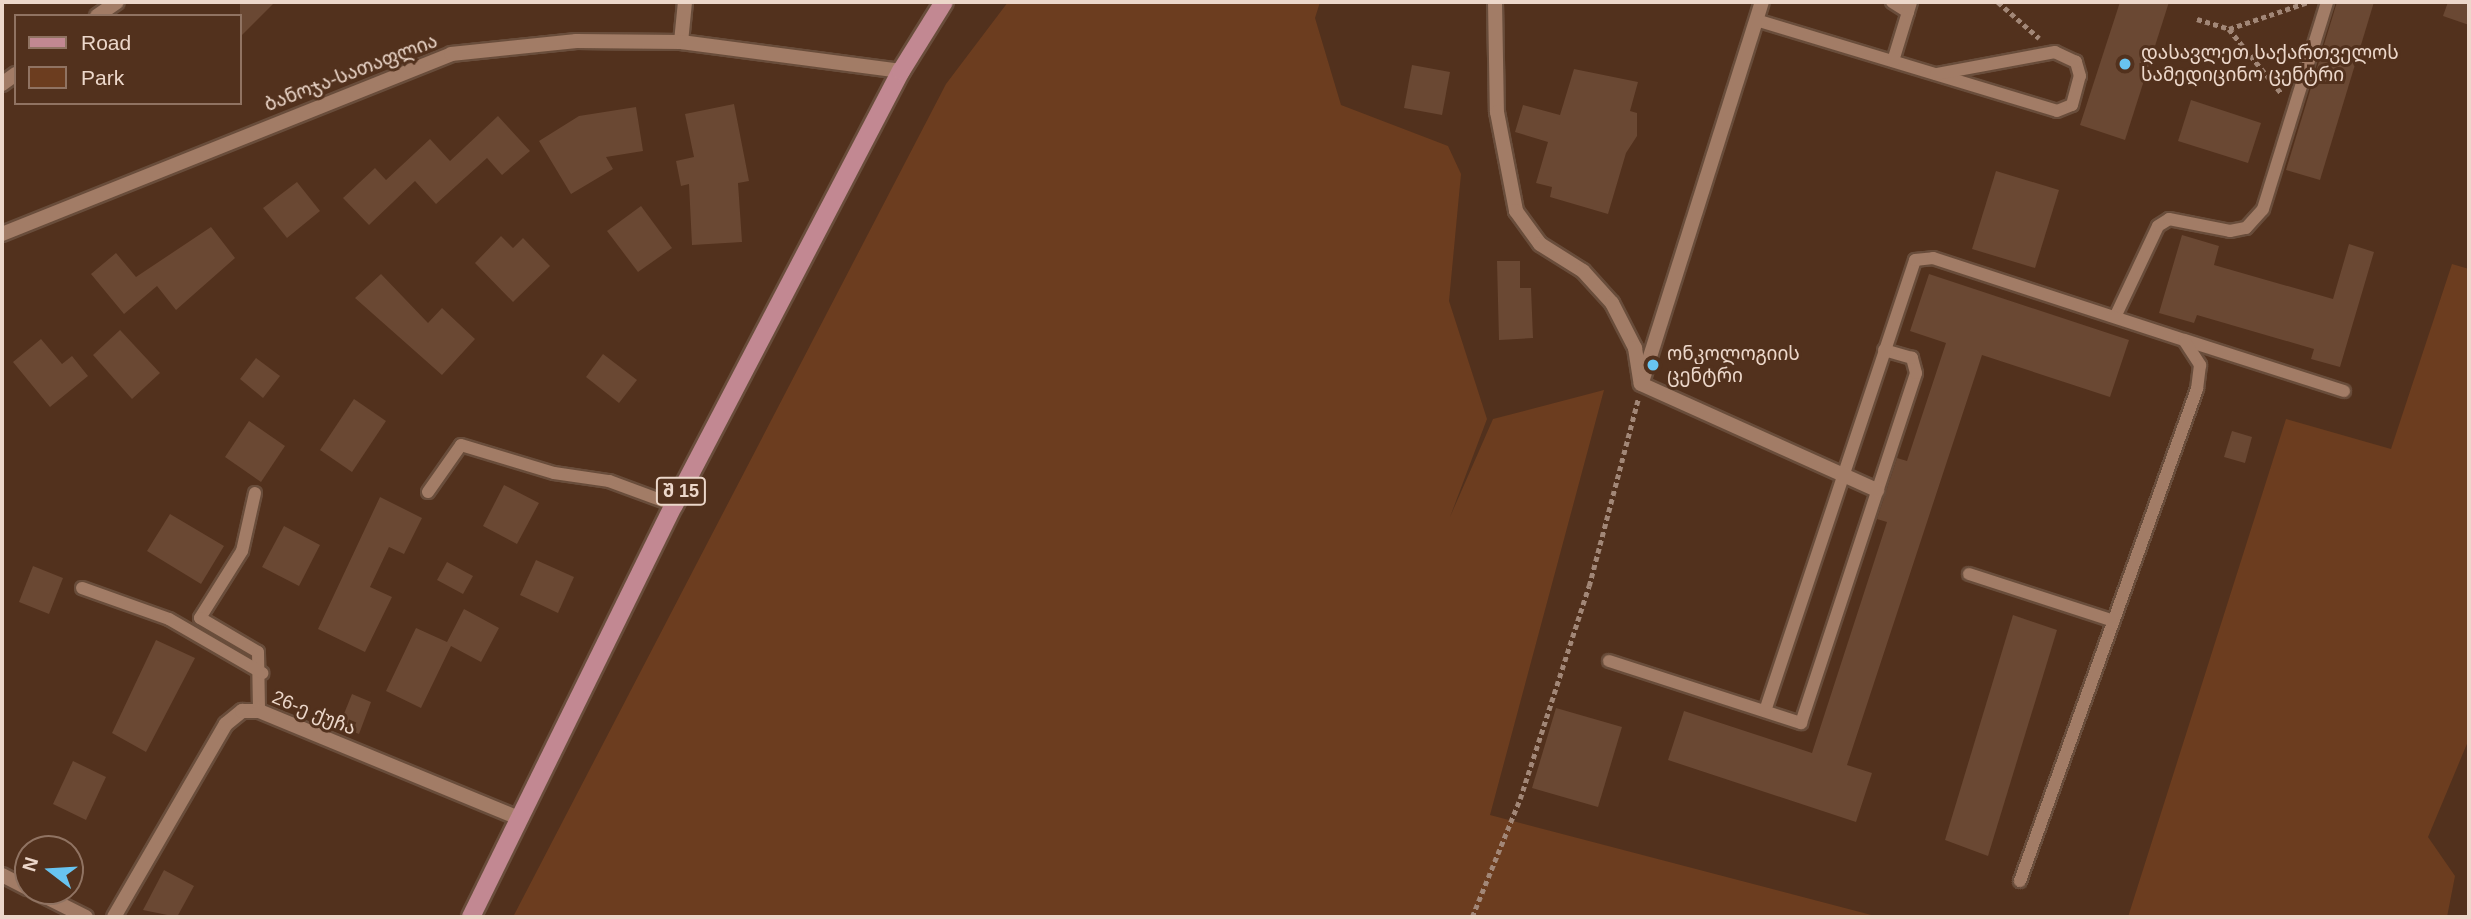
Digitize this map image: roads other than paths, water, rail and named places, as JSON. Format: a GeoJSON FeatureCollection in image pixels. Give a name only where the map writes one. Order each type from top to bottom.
{"type":"FeatureCollection","features":[{"type":"Feature","properties":{"kind":"main road","name":"შ 15"},"geometry":{"type":"LineString","coordinates":[[471,917],[674,505],[901,71],[944,2]]}},
{"type":"Feature","properties":{"kind":"street"},"geometry":{"type":"LineString","coordinates":[[100,14],[117,2]]}},
{"type":"Feature","properties":{"kind":"street"},"geometry":{"type":"LineString","coordinates":[[681,43],[685,2]]}},
{"type":"Feature","properties":{"kind":"street"},"geometry":{"type":"LineString","coordinates":[[1495,2],[1497,112],[1516,211],[1540,244],[1583,271],[1612,303],[1635,348],[1641,384]]}},
{"type":"Feature","properties":{"kind":"street"},"geometry":{"type":"LineString","coordinates":[[1641,384],[1762,2]]}},
{"type":"Feature","properties":{"kind":"street","name":"ბანოჯა-სათაფლია"},"geometry":{"type":"LineString","coordinates":[[2,234],[451,54],[576,41],[681,43],[901,71]]}},
{"type":"Feature","properties":{"kind":"street"},"geometry":{"type":"LineString","coordinates":[[1641,384],[1843,479],[1877,490]]}},
{"type":"Feature","properties":{"kind":"street","name":"26-ე ქუჩა"},"geometry":{"type":"LineString","coordinates":[[114,917],[226,724],[242,711],[259,710],[519,818]]}},
{"type":"Feature","properties":{"kind":"street"},"geometry":{"type":"LineString","coordinates":[[62,905],[86,917]]}},
{"type":"Feature","properties":{"kind":"lane"},"geometry":{"type":"LineString","coordinates":[[1892,2],[1910,7],[1893,61]]}},
{"type":"Feature","properties":{"kind":"lane"},"geometry":{"type":"LineString","coordinates":[[2116,315],[2148,237],[2169,219],[2230,231],[2254,222],[2263,209],[2327,2]]}},
{"type":"Feature","properties":{"kind":"lane"},"geometry":{"type":"LineString","coordinates":[[1756,20],[1936,74],[2065,110],[2077,94],[2076,62],[2067,54],[2048,53],[1936,74]]}},
{"type":"Feature","properties":{"kind":"lane"},"geometry":{"type":"LineString","coordinates":[[1765,711],[1911,268],[1924,257],[2116,315],[2344,391]]}},
{"type":"Feature","properties":{"kind":"lane"},"geometry":{"type":"LineString","coordinates":[[2020,881],[2197,389],[2200,365],[2185,340]]}},
{"type":"Feature","properties":{"kind":"lane"},"geometry":{"type":"LineString","coordinates":[[1609,661],[1801,723],[1917,362],[1884,350]]}},
{"type":"Feature","properties":{"kind":"lane"},"geometry":{"type":"LineString","coordinates":[[428,492],[461,445],[554,473],[609,481],[674,505]]}},
{"type":"Feature","properties":{"kind":"lane"},"geometry":{"type":"LineString","coordinates":[[255,493],[242,551],[200,618],[258,652],[261,673],[259,710]]}},
{"type":"Feature","properties":{"kind":"lane"},"geometry":{"type":"LineString","coordinates":[[1969,574],[2114,621]]}},
{"type":"Feature","properties":{"kind":"lane"},"geometry":{"type":"LineString","coordinates":[[82,587],[169,619],[261,673]]}},
{"type":"Feature","properties":{"kind":"place","name":"დასავლეთ საქართველოს სამედიცინო ცენტრი"},"geometry":{"type":"Point","coordinates":[2125,64]}},
{"type":"Feature","properties":{"kind":"place","name":"ონკოლოგიის ცენტრი"},"geometry":{"type":"Point","coordinates":[1653,365]}}]}
